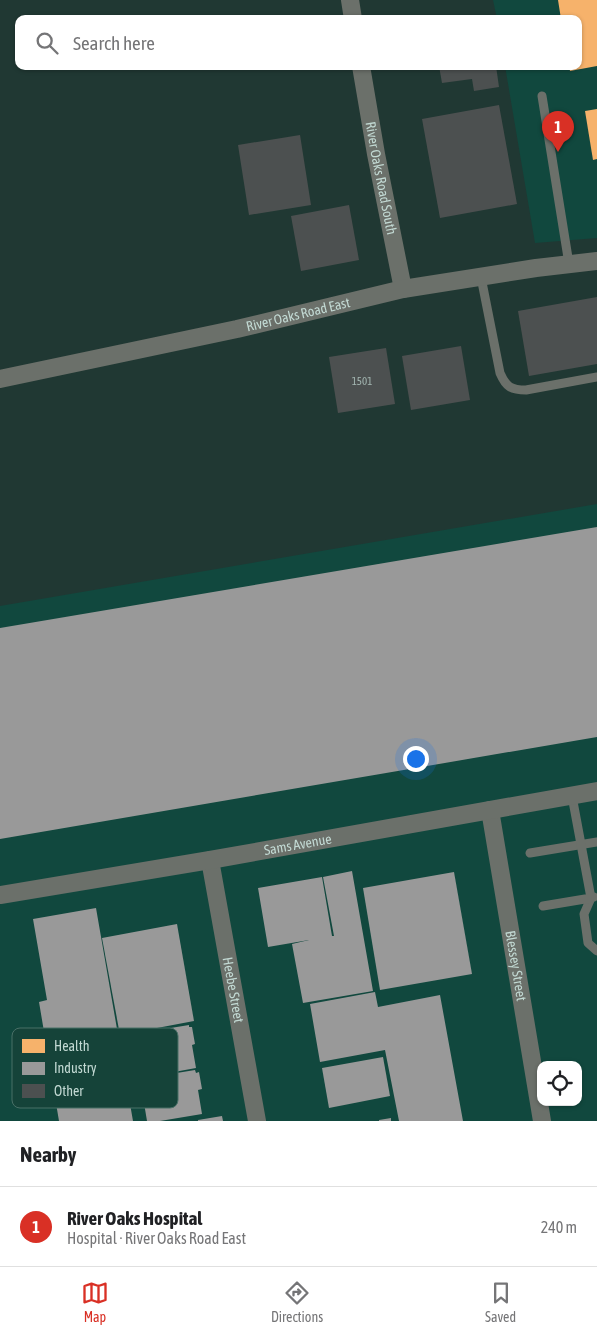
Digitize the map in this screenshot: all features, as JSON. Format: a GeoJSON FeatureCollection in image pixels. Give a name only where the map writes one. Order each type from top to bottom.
{"type":"FeatureCollection","features":[{"type":"Feature","properties":{"kind":"street"},"geometry":{"type":"LineString","coordinates":[[350,0],[352,15]]}},
{"type":"Feature","properties":{"kind":"street","name":"River Oaks Road South"},"geometry":{"type":"LineString","coordinates":[[362,70],[403,290]]}},
{"type":"Feature","properties":{"kind":"street","name":"River Oaks Road East"},"geometry":{"type":"LineString","coordinates":[[0,379],[238,329],[403,290],[536,268],[597,261]]}},
{"type":"Feature","properties":{"kind":"street","name":"Sams Avenue"},"geometry":{"type":"LineString","coordinates":[[0,895],[210,860],[597,791]]}},
{"type":"Feature","properties":{"kind":"street","name":"Blessey Street"},"geometry":{"type":"LineString","coordinates":[[490,810],[542,1121]]}},
{"type":"Feature","properties":{"kind":"street","name":"Heebe Street"},"geometry":{"type":"LineString","coordinates":[[210,860],[257,1121]]}},
{"type":"Feature","properties":{"kind":"lane"},"geometry":{"type":"LineString","coordinates":[[542,96],[569,264]]}},
{"type":"Feature","properties":{"kind":"lane"},"geometry":{"type":"LineString","coordinates":[[481,277],[500,373],[503,381],[508,386],[516,390],[526,390],[597,377]]}},
{"type":"Feature","properties":{"kind":"lane"},"geometry":{"type":"LineString","coordinates":[[572,796],[581,845],[595,900]]}},
{"type":"Feature","properties":{"kind":"lane"},"geometry":{"type":"LineString","coordinates":[[530,853],[597,842]]}},
{"type":"Feature","properties":{"kind":"lane"},"geometry":{"type":"LineString","coordinates":[[543,906],[595,900]]}},
{"type":"Feature","properties":{"kind":"lane"},"geometry":{"type":"LineString","coordinates":[[595,900],[584,914],[588,943],[597,951]]}},
{"type":"Feature","properties":{"kind":"shaded area"},"geometry":{"type":"Polygon","coordinates":[[[493,0],[597,0],[597,238],[535,243],[506,70],[582,70],[582,15],[496,15],[493,0]]]}},
{"type":"Feature","properties":{"kind":"shaded area"},"geometry":{"type":"Polygon","coordinates":[[[597,504],[597,1121],[0,1121],[0,606],[597,504]]]}},
{"type":"Feature","properties":{"kind":"building: Health"},"geometry":{"type":"Polygon","coordinates":[[[558,0],[597,0],[597,66],[582,69],[582,15],[560,15],[558,0]]]}},
{"type":"Feature","properties":{"kind":"building: Health"},"geometry":{"type":"Polygon","coordinates":[[[597,109],[597,159],[593,160],[585,111],[597,109]]]}},
{"type":"Feature","properties":{"kind":"building: Industry"},"geometry":{"type":"Polygon","coordinates":[[[597,527],[597,737],[0,839],[0,628],[597,527]]]}},
{"type":"Feature","properties":{"kind":"building: Industry"},"geometry":{"type":"Polygon","coordinates":[[[352,871],[373,991],[303,1003],[292,944],[309,940],[268,947],[258,888],[322,877],[332,936],[334,936],[323,877],[352,871]]]}},
{"type":"Feature","properties":{"kind":"building: Industry"},"geometry":{"type":"Polygon","coordinates":[[[454,872],[472,974],[380,990],[363,888],[454,872]]]}},
{"type":"Feature","properties":{"kind":"building: Industry"},"geometry":{"type":"Polygon","coordinates":[[[96,908],[117,1028],[43,1028],[39,1002],[47,1000],[33,919],[96,908]]]}},
{"type":"Feature","properties":{"kind":"building: Industry"},"geometry":{"type":"Polygon","coordinates":[[[177,924],[194,1021],[157,1028],[119,1028],[102,938],[177,924]]]}},
{"type":"Feature","properties":{"kind":"building: Industry"},"geometry":{"type":"Polygon","coordinates":[[[375,992],[378,1007],[440,995],[463,1121],[399,1121],[385,1050],[320,1062],[310,1004],[375,992]]]}},
{"type":"Feature","properties":{"kind":"building: Industry"},"geometry":{"type":"Polygon","coordinates":[[[189,1025],[189,1027],[192,1027],[195,1044],[192,1045],[196,1068],[178,1071],[178,1028],[171,1028],[189,1025]]]}},
{"type":"Feature","properties":{"kind":"building: Industry"},"geometry":{"type":"Polygon","coordinates":[[[383,1057],[390,1096],[329,1108],[322,1068],[383,1057]]]}},
{"type":"Feature","properties":{"kind":"building: Industry"},"geometry":{"type":"Polygon","coordinates":[[[195,1070],[196,1073],[199,1072],[202,1089],[198,1090],[202,1114],[160,1121],[147,1121],[145,1108],[178,1108],[178,1073],[195,1070]]]}},
{"type":"Feature","properties":{"kind":"building: Industry"},"geometry":{"type":"Polygon","coordinates":[[[57,1108],[131,1108],[133,1121],[59,1121],[57,1108]]]}},
{"type":"Feature","properties":{"kind":"building: Industry"},"geometry":{"type":"Polygon","coordinates":[[[222,1116],[223,1121],[198,1121],[198,1120],[222,1116]]]}},
{"type":"Feature","properties":{"kind":"building: Industry"},"geometry":{"type":"Polygon","coordinates":[[[391,1118],[391,1121],[379,1121],[379,1120],[391,1118]]]}},
{"type":"Feature","properties":{"kind":"building: Other"},"geometry":{"type":"Polygon","coordinates":[[[440,70],[497,70],[499,87],[474,91],[472,79],[442,83],[440,70]]]}},
{"type":"Feature","properties":{"kind":"building: Other"},"geometry":{"type":"Polygon","coordinates":[[[499,105],[517,204],[440,218],[422,119],[499,105]]]}},
{"type":"Feature","properties":{"kind":"building: Other"},"geometry":{"type":"Polygon","coordinates":[[[300,135],[311,205],[249,215],[238,145],[300,135]]]}},
{"type":"Feature","properties":{"kind":"building: Other"},"geometry":{"type":"Polygon","coordinates":[[[349,205],[359,260],[301,271],[291,216],[349,205]]]}},
{"type":"Feature","properties":{"kind":"building: Other"},"geometry":{"type":"Polygon","coordinates":[[[597,297],[597,364],[529,376],[518,311],[597,297]]]}},
{"type":"Feature","properties":{"kind":"building: Other"},"geometry":{"type":"Polygon","coordinates":[[[461,346],[470,400],[411,410],[402,356],[461,346]]]}},
{"type":"Feature","properties":{"kind":"building: Other"},"geometry":{"type":"Polygon","coordinates":[[[386,348],[395,404],[338,413],[329,357],[386,348]]]}},
{"type":"Feature","properties":{"kind":"place","name":"River Oaks Hospital"},"geometry":{"type":"Point","coordinates":[558,152]}}]}
